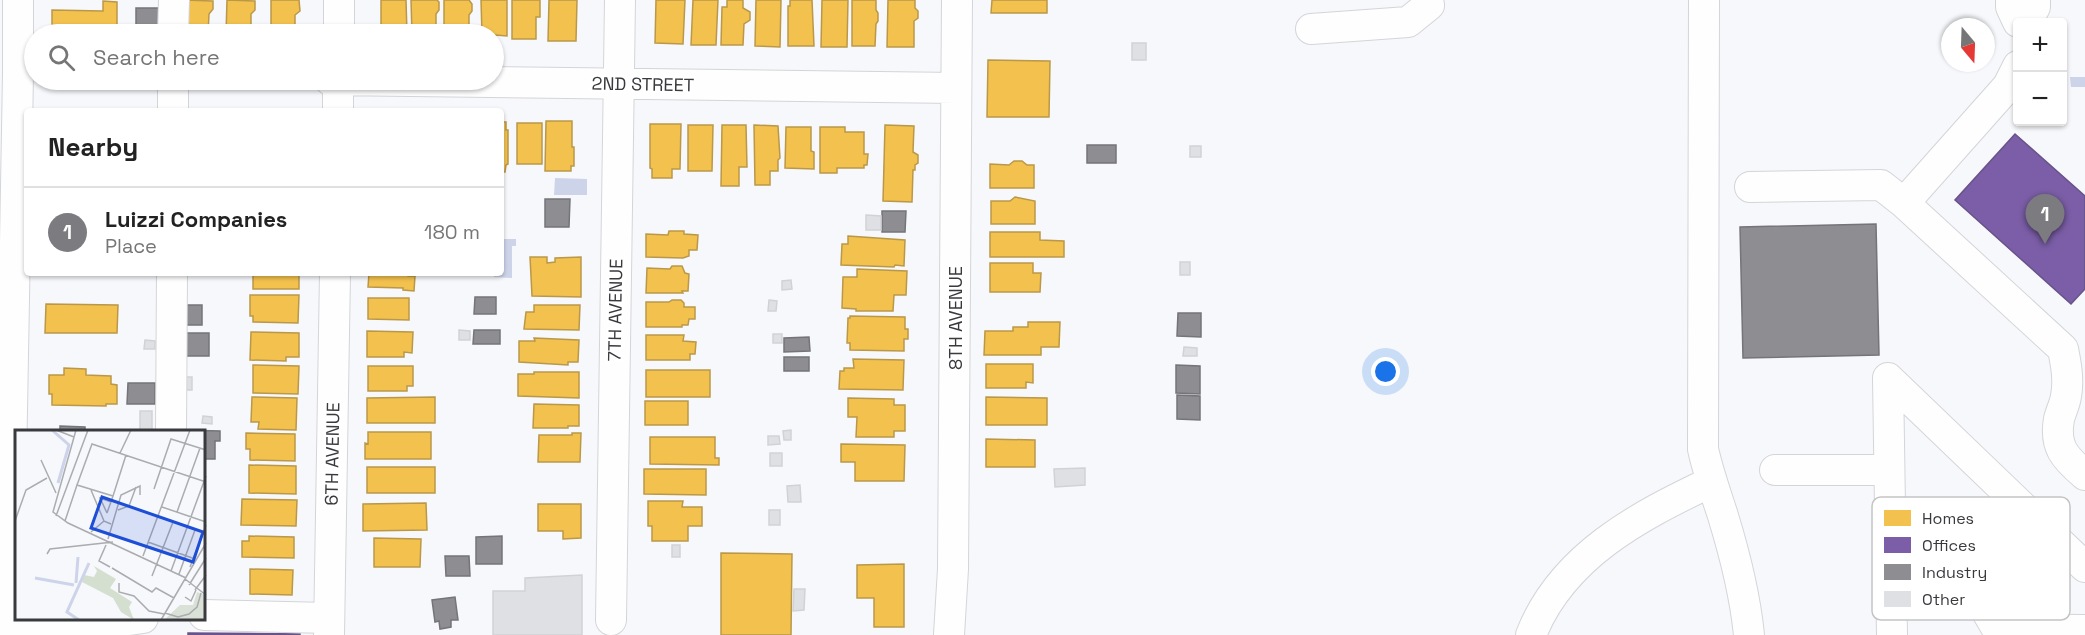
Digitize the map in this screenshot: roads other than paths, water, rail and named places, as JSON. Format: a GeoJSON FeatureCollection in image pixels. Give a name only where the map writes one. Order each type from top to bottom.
{"type":"FeatureCollection","features":[{"type":"Feature","properties":{"kind":"street"},"geometry":{"type":"LineString","coordinates":[[8,635],[18,0]]}},
{"type":"Feature","properties":{"kind":"street"},"geometry":{"type":"LineString","coordinates":[[173,24],[174,0]]}},
{"type":"Feature","properties":{"kind":"street"},"geometry":{"type":"LineString","coordinates":[[339,0],[339,24]]}},
{"type":"Feature","properties":{"kind":"street","name":"7TH AVENUE"},"geometry":{"type":"LineString","coordinates":[[610,620],[620,0]]}},
{"type":"Feature","properties":{"kind":"street","name":"8TH AVENUE"},"geometry":{"type":"LineString","coordinates":[[949,635],[953,569],[957,0]]}},
{"type":"Feature","properties":{"kind":"street"},"geometry":{"type":"LineString","coordinates":[[1311,29],[1408,22],[1429,5],[1428,0]]}},
{"type":"Feature","properties":{"kind":"street"},"geometry":{"type":"LineString","coordinates":[[1704,0],[1703,449],[1746,607],[1749,635]]}},
{"type":"Feature","properties":{"kind":"street"},"geometry":{"type":"LineString","coordinates":[[2011,0],[2011,7],[2016,18]]}},
{"type":"Feature","properties":{"kind":"street"},"geometry":{"type":"LineString","coordinates":[[2028,18],[2035,7],[2035,0]]}},
{"type":"Feature","properties":{"kind":"street"},"geometry":{"type":"LineString","coordinates":[[1904,203],[2008,86],[2015,72]]}},
{"type":"Feature","properties":{"kind":"street","name":"2ND STREET"},"geometry":{"type":"LineString","coordinates":[[504,82],[956,88]]}},
{"type":"Feature","properties":{"kind":"street"},"geometry":{"type":"LineString","coordinates":[[173,90],[173,108]]}},
{"type":"Feature","properties":{"kind":"street"},"geometry":{"type":"LineString","coordinates":[[338,90],[338,108]]}},
{"type":"Feature","properties":{"kind":"street"},"geometry":{"type":"LineString","coordinates":[[1750,187],[1881,185],[1904,203],[2063,349],[2076,367],[2060,418],[2058,440],[2066,458],[2085,475]]}},
{"type":"Feature","properties":{"kind":"street"},"geometry":{"type":"LineString","coordinates":[[171,430],[172,276]]}},
{"type":"Feature","properties":{"kind":"street","name":"6TH AVENUE"},"geometry":{"type":"LineString","coordinates":[[329,626],[335,276]]}},
{"type":"Feature","properties":{"kind":"street"},"geometry":{"type":"LineString","coordinates":[[1890,497],[1888,378],[2012,497]]}},
{"type":"Feature","properties":{"kind":"street"},"geometry":{"type":"LineString","coordinates":[[1775,470],[1889,470]]}},
{"type":"Feature","properties":{"kind":"street"},"geometry":{"type":"LineString","coordinates":[[1532,635],[1551,594],[1598,546],[1653,511],[1711,482]]}},
{"type":"Feature","properties":{"kind":"street"},"geometry":{"type":"LineString","coordinates":[[2070,553],[2085,567]]}},
{"type":"Feature","properties":{"kind":"street"},"geometry":{"type":"LineString","coordinates":[[206,615],[329,626]]}},
{"type":"Feature","properties":{"kind":"street"},"geometry":{"type":"LineString","coordinates":[[22,635],[129,620]]}},
{"type":"Feature","properties":{"kind":"street"},"geometry":{"type":"LineString","coordinates":[[1992,620],[1997,629],[2085,630]]}},
{"type":"Feature","properties":{"kind":"water"},"geometry":{"type":"Polygon","coordinates":[[[2070,77],[2085,77],[2085,87],[2071,87],[2070,77]]]}},
{"type":"Feature","properties":{"kind":"water"},"geometry":{"type":"Polygon","coordinates":[[[555,178],[587,179],[587,195],[554,195],[555,178]]]}},
{"type":"Feature","properties":{"kind":"water"},"geometry":{"type":"Polygon","coordinates":[[[504,239],[516,239],[516,246],[512,246],[512,278],[494,277],[504,276],[504,239]]]}},
{"type":"Feature","properties":{"kind":"place","name":"Luizzi Companies"},"geometry":{"type":"Point","coordinates":[2045,244]}}]}
